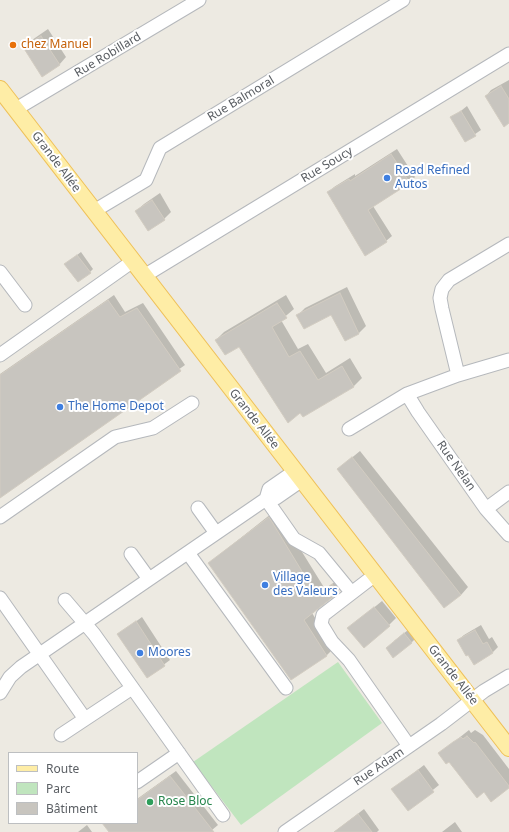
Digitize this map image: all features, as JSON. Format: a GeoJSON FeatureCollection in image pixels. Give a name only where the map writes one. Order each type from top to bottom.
{"type":"FeatureCollection","features":[{"type":"Feature","properties":{"kind":"main road","name":"Grande Allée"},"geometry":{"type":"LineString","coordinates":[[0,89],[509,748]]}},
{"type":"Feature","properties":{"kind":"street","name":"Rue Robillard"},"geometry":{"type":"LineString","coordinates":[[16,109],[199,0]]}},
{"type":"Feature","properties":{"kind":"street","name":"Rue Balmoral"},"geometry":{"type":"LineString","coordinates":[[94,211],[146,180],[160,148],[404,0]]}},
{"type":"Feature","properties":{"kind":"street","name":"Rue Soucy"},"geometry":{"type":"LineString","coordinates":[[144,276],[509,54]]}},
{"type":"Feature","properties":{"kind":"street"},"geometry":{"type":"LineString","coordinates":[[458,376],[442,310],[440,298],[442,289],[449,280],[509,244]]}},
{"type":"Feature","properties":{"kind":"street"},"geometry":{"type":"LineString","coordinates":[[0,355],[132,261]]}},
{"type":"Feature","properties":{"kind":"street"},"geometry":{"type":"LineString","coordinates":[[0,272],[25,305]]}},
{"type":"Feature","properties":{"kind":"street"},"geometry":{"type":"LineString","coordinates":[[349,428],[407,394],[509,360]]}},
{"type":"Feature","properties":{"kind":"street","name":"Rue Nelan"},"geometry":{"type":"LineString","coordinates":[[407,394],[486,509],[509,535]]}},
{"type":"Feature","properties":{"kind":"street"},"geometry":{"type":"LineString","coordinates":[[0,517],[115,436],[153,428],[192,403]]}},
{"type":"Feature","properties":{"kind":"street"},"geometry":{"type":"LineString","coordinates":[[0,693],[10,677],[266,499],[276,498],[298,476]]}},
{"type":"Feature","properties":{"kind":"street"},"geometry":{"type":"LineString","coordinates":[[486,509],[509,492]]}},
{"type":"Feature","properties":{"kind":"street"},"geometry":{"type":"LineString","coordinates":[[266,499],[294,539],[319,552],[352,592]]}},
{"type":"Feature","properties":{"kind":"street"},"geometry":{"type":"LineString","coordinates":[[198,508],[216,533]]}},
{"type":"Feature","properties":{"kind":"street"},"geometry":{"type":"LineString","coordinates":[[188,553],[286,688]]}},
{"type":"Feature","properties":{"kind":"street"},"geometry":{"type":"LineString","coordinates":[[131,554],[149,580]]}},
{"type":"Feature","properties":{"kind":"street"},"geometry":{"type":"LineString","coordinates":[[375,575],[323,615],[321,624],[332,642],[349,660],[409,746]]}},
{"type":"Feature","properties":{"kind":"street"},"geometry":{"type":"LineString","coordinates":[[0,598],[39,656],[86,719]]}},
{"type":"Feature","properties":{"kind":"street"},"geometry":{"type":"LineString","coordinates":[[65,600],[85,624],[223,815]]}},
{"type":"Feature","properties":{"kind":"street","name":"Rue Adam"},"geometry":{"type":"LineString","coordinates":[[285,832],[409,746],[472,700],[509,676]]}},
{"type":"Feature","properties":{"kind":"street"},"geometry":{"type":"LineString","coordinates":[[61,735],[132,688]]}},
{"type":"Feature","properties":{"kind":"street"},"geometry":{"type":"LineString","coordinates":[[138,781],[178,753]]}},
{"type":"Feature","properties":{"kind":"green space"},"geometry":{"type":"Polygon","coordinates":[[[338,662],[382,723],[241,825],[193,762],[338,662]]]}},
{"type":"Feature","properties":{"kind":"building"},"geometry":{"type":"Polygon","coordinates":[[[41,36],[60,65],[42,77],[23,47],[41,36]]]}},
{"type":"Feature","properties":{"kind":"building"},"geometry":{"type":"Polygon","coordinates":[[[501,86],[509,99],[509,123],[504,127],[485,96],[501,86]]]}},
{"type":"Feature","properties":{"kind":"building"},"geometry":{"type":"Polygon","coordinates":[[[461,111],[476,136],[465,142],[450,117],[461,111]]]}},
{"type":"Feature","properties":{"kind":"building"},"geometry":{"type":"Polygon","coordinates":[[[391,154],[410,183],[368,210],[387,242],[365,256],[327,192],[349,179],[350,181],[391,154]]]}},
{"type":"Feature","properties":{"kind":"building"},"geometry":{"type":"Polygon","coordinates":[[[152,200],[165,220],[148,231],[135,211],[152,200]]]}},
{"type":"Feature","properties":{"kind":"building"},"geometry":{"type":"Polygon","coordinates":[[[77,255],[91,273],[78,282],[64,264],[77,255]]]}},
{"type":"Feature","properties":{"kind":"building"},"geometry":{"type":"Polygon","coordinates":[[[340,293],[359,334],[345,341],[331,315],[304,329],[296,315],[340,293]]]}},
{"type":"Feature","properties":{"kind":"building"},"geometry":{"type":"Polygon","coordinates":[[[108,300],[120,317],[137,308],[181,371],[0,498],[0,375],[108,300]]]}},
{"type":"Feature","properties":{"kind":"building"},"geometry":{"type":"Polygon","coordinates":[[[277,303],[287,318],[272,327],[289,357],[300,351],[318,380],[342,366],[354,387],[303,417],[300,413],[288,423],[239,347],[225,355],[215,340],[277,303]]]}},
{"type":"Feature","properties":{"kind":"building"},"geometry":{"type":"Polygon","coordinates":[[[352,457],[461,595],[444,608],[337,469],[352,457]]]}},
{"type":"Feature","properties":{"kind":"building"},"geometry":{"type":"Polygon","coordinates":[[[269,517],[317,596],[332,584],[338,593],[304,620],[327,656],[291,680],[208,563],[269,517]]]}},
{"type":"Feature","properties":{"kind":"building"},"geometry":{"type":"Polygon","coordinates":[[[374,607],[390,626],[364,648],[347,628],[374,607]]]}},
{"type":"Feature","properties":{"kind":"building"},"geometry":{"type":"Polygon","coordinates":[[[136,621],[165,666],[147,678],[117,634],[136,621]]]}},
{"type":"Feature","properties":{"kind":"building"},"geometry":{"type":"Polygon","coordinates":[[[475,630],[483,644],[487,642],[493,653],[474,665],[468,655],[466,656],[457,640],[475,630]]]}},
{"type":"Feature","properties":{"kind":"building"},"geometry":{"type":"Polygon","coordinates":[[[404,633],[412,643],[393,658],[386,648],[404,633]]]}},
{"type":"Feature","properties":{"kind":"building"},"geometry":{"type":"Polygon","coordinates":[[[467,736],[474,743],[475,742],[509,786],[509,788],[491,802],[484,792],[477,798],[449,762],[446,764],[438,753],[461,737],[463,739],[467,736]]]}},
{"type":"Feature","properties":{"kind":"building"},"geometry":{"type":"Polygon","coordinates":[[[418,770],[434,792],[408,811],[391,789],[418,770]]]}},
{"type":"Feature","properties":{"kind":"building"},"geometry":{"type":"Polygon","coordinates":[[[170,776],[214,832],[109,832],[103,824],[138,824],[138,799],[170,776]]]}},
{"type":"Feature","properties":{"kind":"building"},"geometry":{"type":"Polygon","coordinates":[[[358,814],[372,832],[334,832],[358,814]]]}},
{"type":"Feature","properties":{"kind":"place","name":"chez Manuel"},"geometry":{"type":"Point","coordinates":[13,45]}},
{"type":"Feature","properties":{"kind":"place","name":"Road Refined Autos"},"geometry":{"type":"Point","coordinates":[387,178]}},
{"type":"Feature","properties":{"kind":"place","name":"The Home Depot"},"geometry":{"type":"Point","coordinates":[60,407]}},
{"type":"Feature","properties":{"kind":"place","name":"Village des Valeurs"},"geometry":{"type":"Point","coordinates":[265,585]}},
{"type":"Feature","properties":{"kind":"place","name":"Moores"},"geometry":{"type":"Point","coordinates":[140,653]}},
{"type":"Feature","properties":{"kind":"place","name":"Rose Bloc"},"geometry":{"type":"Point","coordinates":[150,802]}}]}
